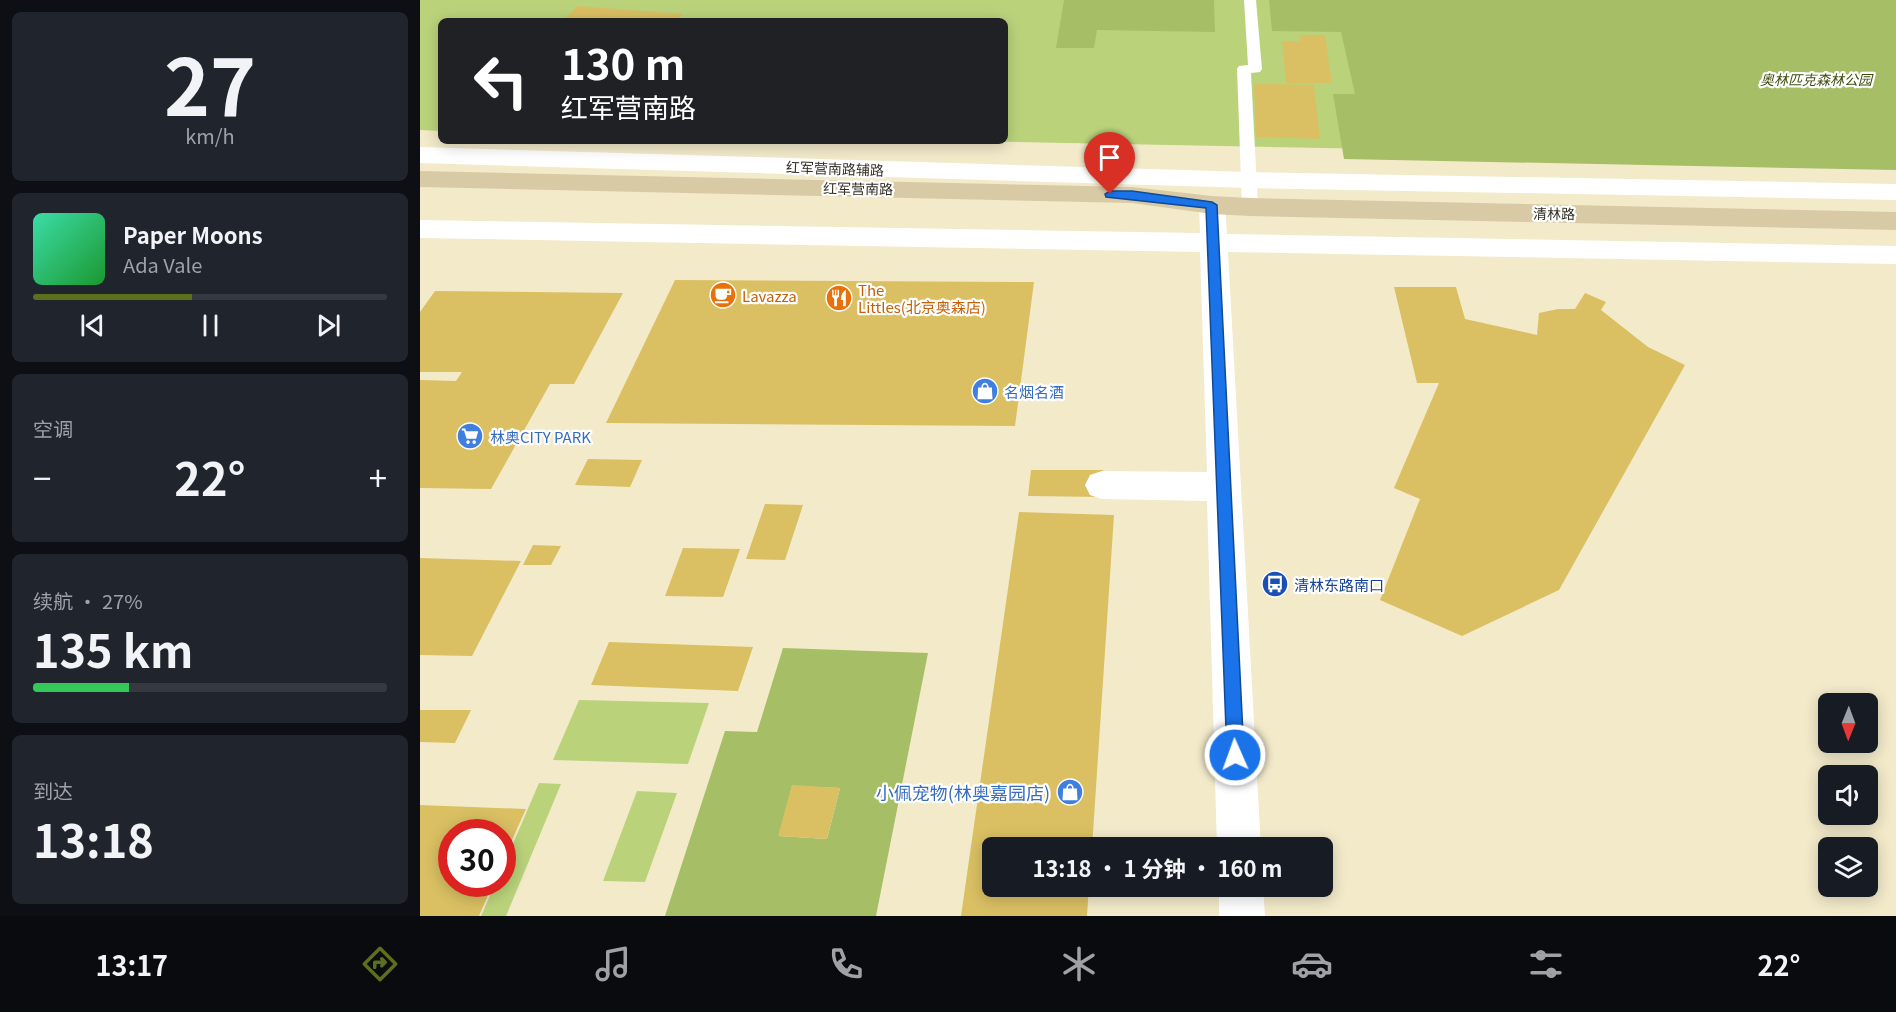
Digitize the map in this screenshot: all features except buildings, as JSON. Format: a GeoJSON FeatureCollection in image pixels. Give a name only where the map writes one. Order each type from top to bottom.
{"type":"FeatureCollection","features":[{"type":"Feature","properties":{"kind":"main road","name":"红军营南路"},"geometry":{"type":"LineString","coordinates":[[420,179],[1132,195],[1212,205]]}},
{"type":"Feature","properties":{"kind":"main road","name":"红军营南路"},"geometry":{"type":"LineString","coordinates":[[420,202],[1129,217],[1212,205]]}},
{"type":"Feature","properties":{"kind":"main road","name":"清林路"},"geometry":{"type":"LineString","coordinates":[[1212,205],[1896,221]]}},
{"type":"Feature","properties":{"kind":"street","name":"红军营南路辅路"},"geometry":{"type":"LineString","coordinates":[[420,155],[1249,180],[1896,192]]}},
{"type":"Feature","properties":{"kind":"street"},"geometry":{"type":"LineString","coordinates":[[1212,205],[1239,837]]}},
{"type":"Feature","properties":{"kind":"street"},"geometry":{"type":"LineString","coordinates":[[420,229],[1896,255]]}},
{"type":"Feature","properties":{"kind":"street"},"geometry":{"type":"LineString","coordinates":[[1102,485],[1224,487]]}},
{"type":"Feature","properties":{"kind":"street"},"geometry":{"type":"LineString","coordinates":[[1241,897],[1242,916]]}},
{"type":"Feature","properties":{"kind":"lane"},"geometry":{"type":"LineString","coordinates":[[1250,0],[1254,69],[1244,69],[1250,207]]}},
{"type":"Feature","properties":{"kind":"green space","name":"奥林匹克森林公园"},"geometry":{"type":"Polygon","coordinates":[[[420,0],[1896,0],[1896,159],[1008,142],[1008,18],[438,18],[438,131],[420,130],[420,0]]]}},
{"type":"Feature","properties":{"kind":"green space"},"geometry":{"type":"Polygon","coordinates":[[[1064,0],[1214,0],[1215,32],[1097,30],[1094,48],[1056,48],[1064,0]]]}},
{"type":"Feature","properties":{"kind":"green space"},"geometry":{"type":"Polygon","coordinates":[[[1269,0],[1896,0],[1896,170],[1344,159],[1333,94],[1355,94],[1341,32],[1272,31],[1269,0]]]}},
{"type":"Feature","properties":{"kind":"green space"},"geometry":{"type":"Polygon","coordinates":[[[783,648],[928,653],[876,916],[665,916],[725,731],[757,732],[783,648]],[[792,786],[779,836],[827,839],[840,788],[792,786]]]}},
{"type":"Feature","properties":{"kind":"green space"},"geometry":{"type":"Polygon","coordinates":[[[579,700],[709,703],[688,764],[553,760],[579,700]]]}},
{"type":"Feature","properties":{"kind":"green space"},"geometry":{"type":"Polygon","coordinates":[[[539,783],[561,784],[516,892],[516,837],[539,783]]]}},
{"type":"Feature","properties":{"kind":"green space"},"geometry":{"type":"Polygon","coordinates":[[[637,791],[677,793],[645,882],[603,881],[637,791]]]}},
{"type":"Feature","properties":{"kind":"green space"},"geometry":{"type":"Polygon","coordinates":[[[489,897],[514,897],[506,916],[481,916],[489,897]]]}},
{"type":"Feature","properties":{"kind":"place","name":"Lavazza"},"geometry":{"type":"Point","coordinates":[723,295]}},
{"type":"Feature","properties":{"kind":"place","name":"The Littles(北京奥森店)"},"geometry":{"type":"Point","coordinates":[839,298]}},
{"type":"Feature","properties":{"kind":"place","name":"名烟名酒"},"geometry":{"type":"Point","coordinates":[985,391]}},
{"type":"Feature","properties":{"kind":"place","name":"林奥CITY PARK"},"geometry":{"type":"Point","coordinates":[470,436]}},
{"type":"Feature","properties":{"kind":"place","name":"清林东路南口"},"geometry":{"type":"Point","coordinates":[1275,584]}},
{"type":"Feature","properties":{"kind":"place","name":"小佩宠物(林奥嘉园店)"},"geometry":{"type":"Point","coordinates":[1070,792]}},
{"type":"Feature","properties":{"kind":"route"},"geometry":{"type":"LineString","coordinates":[[1110,194],[1212,205],[1235,755]]}}]}
